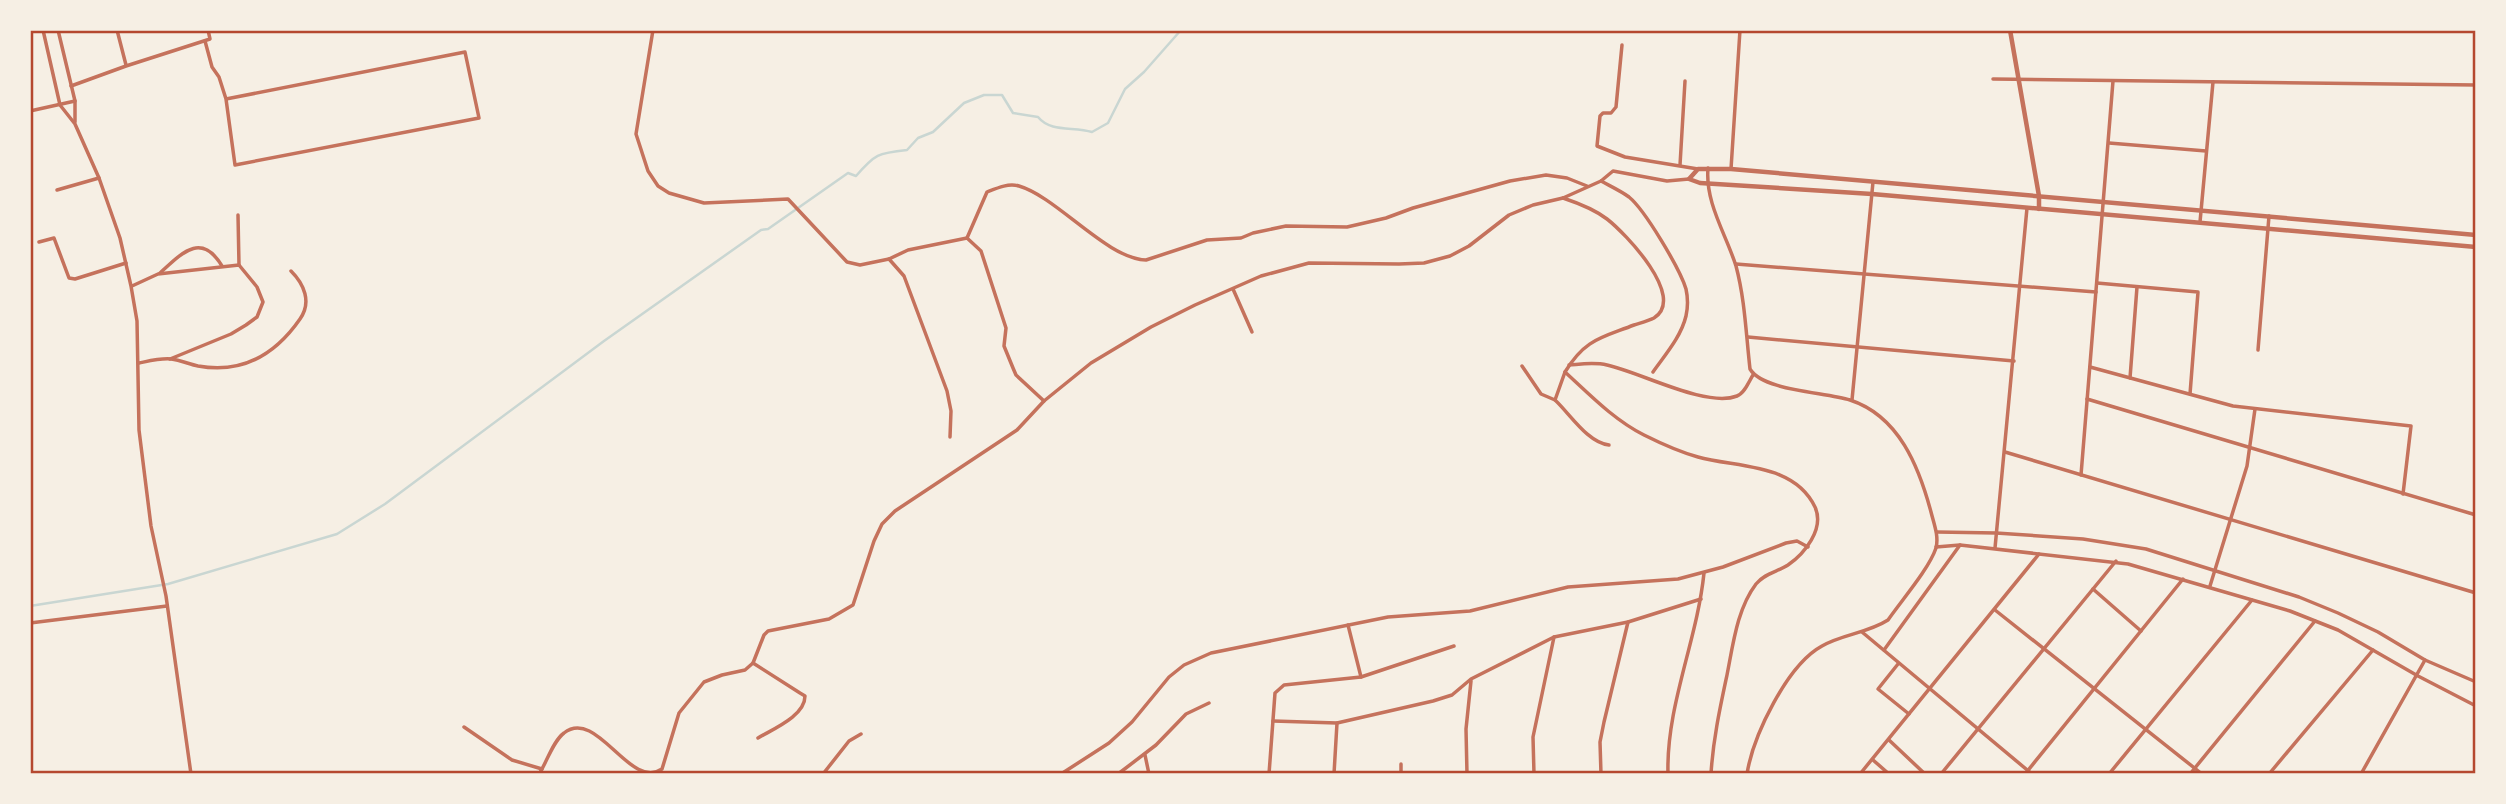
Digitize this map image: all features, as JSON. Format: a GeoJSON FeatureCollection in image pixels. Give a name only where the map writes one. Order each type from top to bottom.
{"type":"FeatureCollection","features":[{"type":"Feature","properties":{"kind":"street"},"geometry":{"type":"LineString","coordinates":[[43,30],[60,105],[75,124],[99,178],[131,286],[137,321],[139,430],[191,774]]}},
{"type":"Feature","properties":{"kind":"street"},"geometry":{"type":"LineString","coordinates":[[58,30],[75,101],[75,124]]}},
{"type":"Feature","properties":{"kind":"street"},"geometry":{"type":"LineString","coordinates":[[117,30],[127,66]]}},
{"type":"Feature","properties":{"kind":"street"},"geometry":{"type":"LineString","coordinates":[[71,86],[210,40],[208,30]]}},
{"type":"Feature","properties":{"kind":"street"},"geometry":{"type":"LineString","coordinates":[[653,30],[636,134],[648,171],[658,186],[669,193],[704,203],[785,199],[802,212],[847,262],[860,265],[890,259],[908,250],[967,238],[981,251],[1006,328],[1004,346],[1013,368],[1044,401]]}},
{"type":"Feature","properties":{"kind":"street"},"geometry":{"type":"LineString","coordinates":[[1731,169],[1740,30]]}},
{"type":"Feature","properties":{"kind":"street"},"geometry":{"type":"LineString","coordinates":[[2010,30],[2039,209]]}},
{"type":"Feature","properties":{"kind":"street"},"geometry":{"type":"LineString","coordinates":[[205,41],[212,67],[219,77],[226,99],[234,165],[479,118],[465,52],[226,99]]}},
{"type":"Feature","properties":{"kind":"street"},"geometry":{"type":"LineString","coordinates":[[1622,45],[1616,107],[1611,113],[1603,113],[1600,116],[1597,146],[1625,157],[1698,169],[1731,169],[2476,235]]}},
{"type":"Feature","properties":{"kind":"street"},"geometry":{"type":"LineString","coordinates":[[1993,79],[2476,85]]}},
{"type":"Feature","properties":{"kind":"street"},"geometry":{"type":"LineString","coordinates":[[1679,165],[1685,81]]}},
{"type":"Feature","properties":{"kind":"street"},"geometry":{"type":"LineString","coordinates":[[2081,475],[2113,81]]}},
{"type":"Feature","properties":{"kind":"street"},"geometry":{"type":"LineString","coordinates":[[2200,223],[2213,82]]}},
{"type":"Feature","properties":{"kind":"street"},"geometry":{"type":"LineString","coordinates":[[30,111],[75,101]]}},
{"type":"Feature","properties":{"kind":"street"},"geometry":{"type":"LineString","coordinates":[[2109,143],[2206,151]]}},
{"type":"Feature","properties":{"kind":"street"},"geometry":{"type":"LineString","coordinates":[[1707,168],[1706,184],[1735,264],[1742,292],[1749,369],[1753,375],[1770,383],[1852,400],[1882,419],[1903,443],[1922,478],[1937,532],[1936,547],[1929,561],[1888,620],[1820,647],[1788,681],[1769,710],[1747,774]]}},
{"type":"Feature","properties":{"kind":"street"},"geometry":{"type":"LineString","coordinates":[[1689,179],[1698,169]]}},
{"type":"Feature","properties":{"kind":"street"},"geometry":{"type":"LineString","coordinates":[[464,727],[512,760],[540,772],[562,734],[582,727],[595,734],[638,769],[657,772],[662,769],[679,713],[699,688],[712,678],[746,670],[753,663],[768,631],[830,619],[853,605],[882,524],[895,511],[1017,430],[1044,401],[1091,363],[1151,327],[1261,276],[1309,263],[1399,264],[1450,256],[1469,246],[1509,215],[1533,205],[1563,198],[1602,180],[1613,171],[1667,181],[1689,179],[1706,184],[1872,194],[2476,247]]}},
{"type":"Feature","properties":{"kind":"street"},"geometry":{"type":"LineString","coordinates":[[967,238],[987,192],[1002,186],[1018,186],[1039,196],[1114,248],[1138,260],[1146,260],[1207,240],[1241,239],[1253,233],[1286,226],[1347,227],[1510,181],[1546,175],[1567,178],[1587,186]]}},
{"type":"Feature","properties":{"kind":"street"},"geometry":{"type":"LineString","coordinates":[[57,190],[99,178]]}},
{"type":"Feature","properties":{"kind":"street"},"geometry":{"type":"LineString","coordinates":[[1602,180],[1629,197],[1639,209],[1679,270],[1686,290],[1686,318],[1677,338],[1653,372]]}},
{"type":"Feature","properties":{"kind":"street"},"geometry":{"type":"LineString","coordinates":[[1852,400],[1873,182]]}},
{"type":"Feature","properties":{"kind":"street"},"geometry":{"type":"LineString","coordinates":[[1555,400],[1569,365],[1589,342],[1655,317],[1665,302],[1646,260],[1628,238],[1605,217],[1563,198]]}},
{"type":"Feature","properties":{"kind":"street"},"geometry":{"type":"LineString","coordinates":[[1995,548],[2027,208]]}},
{"type":"Feature","properties":{"kind":"street"},"geometry":{"type":"LineString","coordinates":[[139,363],[170,359],[231,334],[257,317],[263,302],[257,287],[239,265],[238,215]]}},
{"type":"Feature","properties":{"kind":"street"},"geometry":{"type":"LineString","coordinates":[[2258,350],[2269,216]]}},
{"type":"Feature","properties":{"kind":"street"},"geometry":{"type":"LineString","coordinates":[[39,242],[54,238],[69,278],[75,279],[126,263]]}},
{"type":"Feature","properties":{"kind":"street"},"geometry":{"type":"LineString","coordinates":[[159,274],[186,249],[194,247],[216,257],[222,266]]}},
{"type":"Feature","properties":{"kind":"street"},"geometry":{"type":"LineString","coordinates":[[890,259],[904,276],[947,391],[951,411],[950,437]]}},
{"type":"Feature","properties":{"kind":"street"},"geometry":{"type":"LineString","coordinates":[[1735,264],[2096,292]]}},
{"type":"Feature","properties":{"kind":"street"},"geometry":{"type":"LineString","coordinates":[[131,286],[159,274],[239,265]]}},
{"type":"Feature","properties":{"kind":"street"},"geometry":{"type":"LineString","coordinates":[[170,359],[199,366],[231,368],[251,363],[276,348],[304,314],[306,296],[300,281],[290,271]]}},
{"type":"Feature","properties":{"kind":"street"},"geometry":{"type":"LineString","coordinates":[[2097,283],[2198,292],[2190,394]]}},
{"type":"Feature","properties":{"kind":"street"},"geometry":{"type":"LineString","coordinates":[[2130,378],[2137,287]]}},
{"type":"Feature","properties":{"kind":"street"},"geometry":{"type":"LineString","coordinates":[[1233,289],[1252,332]]}},
{"type":"Feature","properties":{"kind":"street"},"geometry":{"type":"LineString","coordinates":[[1747,337],[2014,361]]}},
{"type":"Feature","properties":{"kind":"street"},"geometry":{"type":"LineString","coordinates":[[1569,365],[1605,365],[1679,390],[1717,398],[1737,396],[1743,392],[1753,375]]}},
{"type":"Feature","properties":{"kind":"street"},"geometry":{"type":"LineString","coordinates":[[1522,366],[1541,394],[1555,400],[1591,437],[1609,445]]}},
{"type":"Feature","properties":{"kind":"street"},"geometry":{"type":"LineString","coordinates":[[2090,367],[2233,406],[2411,426],[2403,494]]}},
{"type":"Feature","properties":{"kind":"street"},"geometry":{"type":"LineString","coordinates":[[1565,372],[1623,422],[1644,435],[1696,456],[1749,466],[1789,478],[1815,507],[1818,518],[1808,547],[1786,567],[1767,574],[1756,583],[1746,600],[1738,622],[1716,719],[1711,774]]}},
{"type":"Feature","properties":{"kind":"street"},"geometry":{"type":"LineString","coordinates":[[2087,399],[2476,515]]}},
{"type":"Feature","properties":{"kind":"street"},"geometry":{"type":"LineString","coordinates":[[2210,586],[2247,466],[2255,409]]}},
{"type":"Feature","properties":{"kind":"street"},"geometry":{"type":"LineString","coordinates":[[2005,452],[2476,593]]}},
{"type":"Feature","properties":{"kind":"street"},"geometry":{"type":"LineString","coordinates":[[1937,532],[1996,533],[2111,542],[2147,549],[2214,569],[2338,613],[2378,632],[2425,660],[2476,682]]}},
{"type":"Feature","properties":{"kind":"street"},"geometry":{"type":"LineString","coordinates":[[1061,774],[1110,743],[1132,722],[1169,677],[1184,665],[1211,653],[1388,617],[1470,611],[1568,587],[1678,579],[1704,573],[1786,543],[1797,541],[1808,547]]}},
{"type":"Feature","properties":{"kind":"street"},"geometry":{"type":"LineString","coordinates":[[1936,547],[1960,545],[2116,561],[2210,586],[2338,630],[2476,706]]}},
{"type":"Feature","properties":{"kind":"street"},"geometry":{"type":"LineString","coordinates":[[1884,650],[1960,545]]}},
{"type":"Feature","properties":{"kind":"street"},"geometry":{"type":"LineString","coordinates":[[1860,774],[2039,554]]}},
{"type":"Feature","properties":{"kind":"street"},"geometry":{"type":"LineString","coordinates":[[1941,774],[2116,561]]}},
{"type":"Feature","properties":{"kind":"street"},"geometry":{"type":"LineString","coordinates":[[1668,774],[1670,726],[1701,599],[1704,573]]}},
{"type":"Feature","properties":{"kind":"street"},"geometry":{"type":"LineString","coordinates":[[1862,632],[2028,773],[2183,579]]}},
{"type":"Feature","properties":{"kind":"street"},"geometry":{"type":"LineString","coordinates":[[2093,589],[2141,631]]}},
{"type":"Feature","properties":{"kind":"street"},"geometry":{"type":"LineString","coordinates":[[1273,721],[1336,723],[1369,718],[1452,695],[1471,679],[1554,638],[1628,622],[1701,599]]}},
{"type":"Feature","properties":{"kind":"street"},"geometry":{"type":"LineString","coordinates":[[2109,774],[2252,600]]}},
{"type":"Feature","properties":{"kind":"street"},"geometry":{"type":"LineString","coordinates":[[30,623],[167,606]]}},
{"type":"Feature","properties":{"kind":"street"},"geometry":{"type":"LineString","coordinates":[[1995,610],[2202,774]]}},
{"type":"Feature","properties":{"kind":"street"},"geometry":{"type":"LineString","coordinates":[[2190,774],[2315,621]]}},
{"type":"Feature","properties":{"kind":"street"},"geometry":{"type":"LineString","coordinates":[[1601,774],[1600,741],[1628,622]]}},
{"type":"Feature","properties":{"kind":"street"},"geometry":{"type":"LineString","coordinates":[[1348,625],[1361,677]]}},
{"type":"Feature","properties":{"kind":"street"},"geometry":{"type":"LineString","coordinates":[[1534,774],[1533,737],[1554,638]]}},
{"type":"Feature","properties":{"kind":"street"},"geometry":{"type":"LineString","coordinates":[[1269,774],[1275,693],[1278,688],[1284,685],[1361,677],[1454,646]]}},
{"type":"Feature","properties":{"kind":"street"},"geometry":{"type":"LineString","coordinates":[[2269,774],[2374,650]]}},
{"type":"Feature","properties":{"kind":"street"},"geometry":{"type":"LineString","coordinates":[[2361,774],[2425,660]]}},
{"type":"Feature","properties":{"kind":"street"},"geometry":{"type":"LineString","coordinates":[[753,663],[800,693],[805,701],[785,722],[758,738]]}},
{"type":"Feature","properties":{"kind":"street"},"geometry":{"type":"LineString","coordinates":[[1898,664],[1878,690],[1909,715]]}},
{"type":"Feature","properties":{"kind":"street"},"geometry":{"type":"LineString","coordinates":[[1467,774],[1466,729],[1471,679]]}},
{"type":"Feature","properties":{"kind":"street"},"geometry":{"type":"LineString","coordinates":[[1118,774],[1145,755],[1186,714],[1209,703]]}},
{"type":"Feature","properties":{"kind":"street"},"geometry":{"type":"LineString","coordinates":[[1334,774],[1336,723]]}},
{"type":"Feature","properties":{"kind":"street"},"geometry":{"type":"LineString","coordinates":[[822,774],[849,741],[860,734]]}},
{"type":"Feature","properties":{"kind":"street"},"geometry":{"type":"LineString","coordinates":[[1889,740],[1925,774]]}},
{"type":"Feature","properties":{"kind":"street"},"geometry":{"type":"LineString","coordinates":[[1145,755],[1149,774]]}},
{"type":"Feature","properties":{"kind":"street"},"geometry":{"type":"LineString","coordinates":[[1873,760],[1889,774]]}},
{"type":"Feature","properties":{"kind":"street"},"geometry":{"type":"LineString","coordinates":[[1401,764],[1401,774]]}},
{"type":"Feature","properties":{"kind":"waterway"},"geometry":{"type":"LineString","coordinates":[[30,606],[168,584],[337,534],[385,504],[604,341],[761,230],[768,229],[848,173],[856,176],[878,156],[907,150],[918,138],[933,132],[964,103],[984,95],[1002,95],[1013,113],[1038,117],[1056,127],[1092,132],[1108,123],[1125,89],[1181,30]]}}]}
